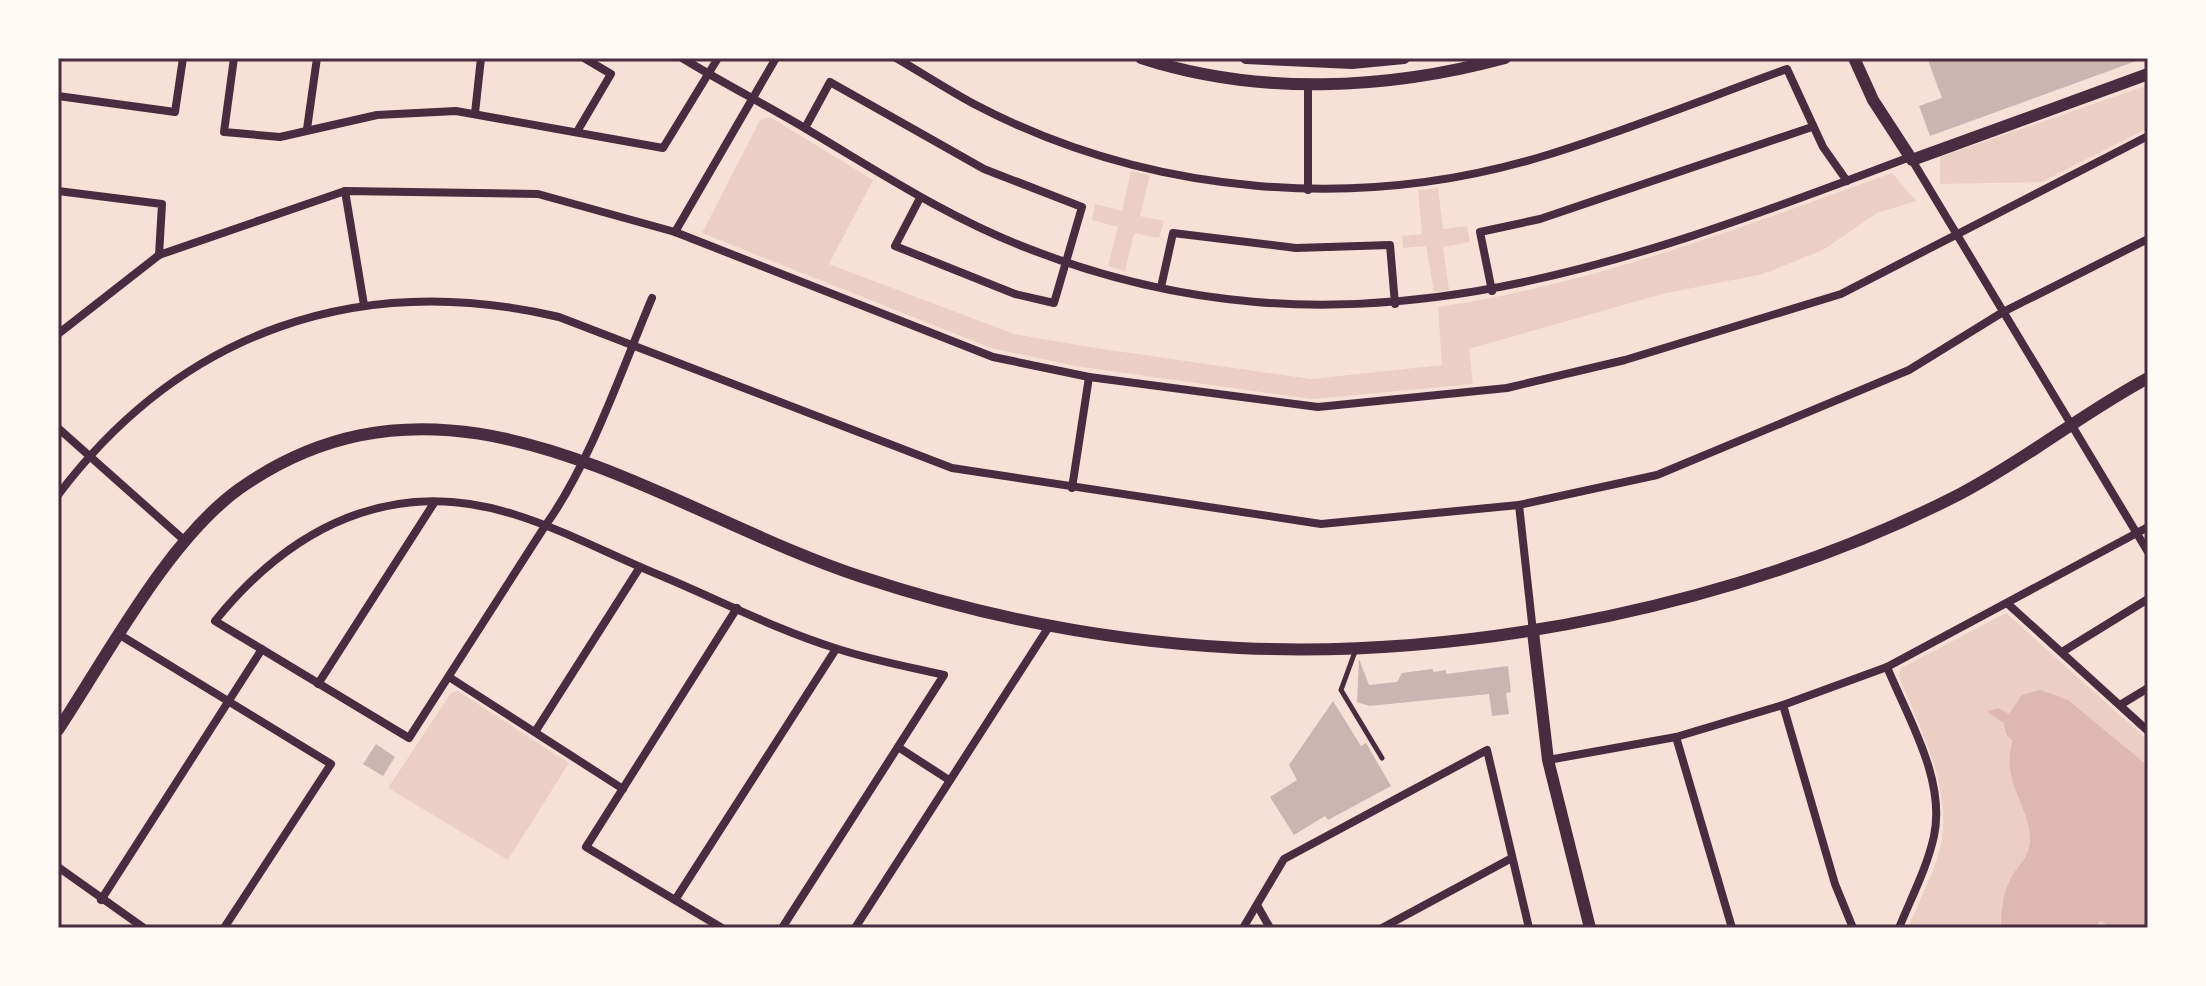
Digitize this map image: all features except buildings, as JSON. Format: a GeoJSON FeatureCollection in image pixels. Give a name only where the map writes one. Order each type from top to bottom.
{"type":"FeatureCollection","features":[{"type":"Feature","properties":{"kind":"street"},"geometry":{"type":"LineString","coordinates":[[58,96],[175,112],[183,58]]}},
{"type":"Feature","properties":{"kind":"street"},"geometry":{"type":"LineString","coordinates":[[234,58],[224,132],[268,138],[377,115],[438,111],[475,113],[663,148],[718,58]]}},
{"type":"Feature","properties":{"kind":"street"},"geometry":{"type":"LineString","coordinates":[[307,129],[317,58]]}},
{"type":"Feature","properties":{"kind":"street"},"geometry":{"type":"LineString","coordinates":[[475,113],[481,58]]}},
{"type":"Feature","properties":{"kind":"street"},"geometry":{"type":"LineString","coordinates":[[578,130],[611,74],[584,58]]}},
{"type":"Feature","properties":{"kind":"street"},"geometry":{"type":"LineString","coordinates":[[682,58],[920,198],[1024,247],[1067,263],[1202,296],[1293,305],[1395,304],[1492,291],[1690,237],[2148,74]]}},
{"type":"Feature","properties":{"kind":"street"},"geometry":{"type":"LineString","coordinates":[[675,232],[776,58]]}},
{"type":"Feature","properties":{"kind":"street"},"geometry":{"type":"LineString","coordinates":[[896,58],[975,105],[1095,154],[1188,177],[1308,190],[1426,182],[1505,166],[1546,155],[1787,69],[1812,127],[1847,181]]}},
{"type":"Feature","properties":{"kind":"street"},"geometry":{"type":"LineString","coordinates":[[1141,58],[1209,73],[1349,85],[1427,77],[1505,58]]}},
{"type":"Feature","properties":{"kind":"street"},"geometry":{"type":"LineString","coordinates":[[1246,58],[1404,58]]}},
{"type":"Feature","properties":{"kind":"street"},"geometry":{"type":"LineString","coordinates":[[1854,58],[1873,100],[2148,552]]}},
{"type":"Feature","properties":{"kind":"street"},"geometry":{"type":"LineString","coordinates":[[805,128],[830,82],[984,169],[1082,207],[1054,303],[1015,294],[895,246],[920,198]]}},
{"type":"Feature","properties":{"kind":"street"},"geometry":{"type":"LineString","coordinates":[[1308,83],[1308,190]]}},
{"type":"Feature","properties":{"kind":"street"},"geometry":{"type":"LineString","coordinates":[[1492,291],[1480,232],[1540,219],[1812,127]]}},
{"type":"Feature","properties":{"kind":"street"},"geometry":{"type":"LineString","coordinates":[[58,334],[159,255],[345,191],[538,194],[675,232],[981,353],[1089,377],[1318,407],[1507,388],[1625,360],[1841,294],[2148,136]]}},
{"type":"Feature","properties":{"kind":"street"},"geometry":{"type":"LineString","coordinates":[[58,191],[162,204],[159,255]]}},
{"type":"Feature","properties":{"kind":"street"},"geometry":{"type":"LineString","coordinates":[[345,191],[364,305]]}},
{"type":"Feature","properties":{"kind":"street"},"geometry":{"type":"LineString","coordinates":[[1161,287],[1173,233],[1296,248],[1390,245],[1395,304]]}},
{"type":"Feature","properties":{"kind":"street"},"geometry":{"type":"LineString","coordinates":[[58,495],[89,454],[152,396],[205,361],[284,325],[364,305],[450,301],[509,306],[559,317],[931,461],[1072,488],[1321,524],[1519,505],[1657,475],[1726,448],[1909,370],[2003,312],[2148,239]]}},
{"type":"Feature","properties":{"kind":"street"},"geometry":{"type":"LineString","coordinates":[[652,298],[583,461],[545,526],[409,738],[215,621],[265,565],[298,540],[335,521],[381,508],[434,503],[494,508],[545,526],[836,649],[944,675],[782,928]]}},
{"type":"Feature","properties":{"kind":"street"},"geometry":{"type":"LineString","coordinates":[[1072,488],[1089,377]]}},
{"type":"Feature","properties":{"kind":"street"},"geometry":{"type":"LineString","coordinates":[[58,730],[184,540],[240,488],[308,454],[379,432],[444,429],[498,434],[583,461],[791,552],[865,578],[1050,625],[1183,645],[1357,648],[1533,632],[1704,591],[1838,549],[1962,493],[2148,378]]}},
{"type":"Feature","properties":{"kind":"street"},"geometry":{"type":"LineString","coordinates":[[58,428],[184,540]]}},
{"type":"Feature","properties":{"kind":"street"},"geometry":{"type":"LineString","coordinates":[[318,684],[434,503]]}},
{"type":"Feature","properties":{"kind":"street"},"geometry":{"type":"LineString","coordinates":[[1519,505],[1548,760],[1590,928]]}},
{"type":"Feature","properties":{"kind":"street"},"geometry":{"type":"LineString","coordinates":[[1548,760],[1676,737],[1783,705],[1887,667],[2148,527]]}},
{"type":"Feature","properties":{"kind":"street"},"geometry":{"type":"LineString","coordinates":[[535,732],[640,567]]}},
{"type":"Feature","properties":{"kind":"street"},"geometry":{"type":"LineString","coordinates":[[2062,652],[2148,599]]}},
{"type":"Feature","properties":{"kind":"street"},"geometry":{"type":"LineString","coordinates":[[2008,604],[2148,731]]}},
{"type":"Feature","properties":{"kind":"street"},"geometry":{"type":"LineString","coordinates":[[722,928],[586,847],[737,608]]}},
{"type":"Feature","properties":{"kind":"street"},"geometry":{"type":"LineString","coordinates":[[855,928],[1050,625]]}},
{"type":"Feature","properties":{"kind":"street"},"geometry":{"type":"LineString","coordinates":[[120,635],[331,764],[224,928]]}},
{"type":"Feature","properties":{"kind":"street"},"geometry":{"type":"LineString","coordinates":[[101,900],[262,649]]}},
{"type":"Feature","properties":{"kind":"street"},"geometry":{"type":"LineString","coordinates":[[675,900],[836,649]]}},
{"type":"Feature","properties":{"kind":"street"},"geometry":{"type":"LineString","coordinates":[[1887,667],[1932,780],[1936,804],[1929,855],[1899,928]]}},
{"type":"Feature","properties":{"kind":"street"},"geometry":{"type":"LineString","coordinates":[[449,677],[623,789]]}},
{"type":"Feature","properties":{"kind":"street"},"geometry":{"type":"LineString","coordinates":[[2120,705],[2148,688]]}},
{"type":"Feature","properties":{"kind":"street"},"geometry":{"type":"LineString","coordinates":[[1783,705],[1835,884],[1853,928]]}},
{"type":"Feature","properties":{"kind":"street"},"geometry":{"type":"LineString","coordinates":[[1676,737],[1732,928]]}},
{"type":"Feature","properties":{"kind":"street"},"geometry":{"type":"LineString","coordinates":[[898,747],[949,780]]}},
{"type":"Feature","properties":{"kind":"street"},"geometry":{"type":"LineString","coordinates":[[1243,928],[1284,859],[1487,750],[1510,859],[1529,928]]}},
{"type":"Feature","properties":{"kind":"street"},"geometry":{"type":"LineString","coordinates":[[1382,928],[1510,859]]}},
{"type":"Feature","properties":{"kind":"street"},"geometry":{"type":"LineString","coordinates":[[58,867],[144,928]]}},
{"type":"Feature","properties":{"kind":"street"},"geometry":{"type":"LineString","coordinates":[[1257,905],[1270,928]]}},
{"type":"Feature","properties":{"kind":"lane"},"geometry":{"type":"LineString","coordinates":[[1357,648],[1341,690],[1382,758]]}},
{"type":"Feature","properties":{"kind":"shaded area"},"geometry":{"type":"Polygon","coordinates":[[[2148,85],[2148,128],[2042,182],[1940,184],[1940,157],[2148,85]]]}},
{"type":"Feature","properties":{"kind":"shaded area"},"geometry":{"type":"Polygon","coordinates":[[[770,117],[873,180],[829,264],[1014,334],[1311,379],[1442,365],[1438,307],[1497,297],[1612,268],[1725,233],[1892,173],[1916,201],[1877,213],[1823,250],[1763,274],[1662,294],[1469,349],[1473,384],[1312,399],[1075,366],[991,348],[702,233],[760,120],[770,117]]]}},
{"type":"Feature","properties":{"kind":"shaded area"},"geometry":{"type":"Polygon","coordinates":[[[1131,171],[1150,175],[1140,216],[1164,221],[1159,238],[1134,233],[1125,271],[1108,266],[1118,227],[1092,220],[1095,204],[1122,211],[1131,171]]]}},
{"type":"Feature","properties":{"kind":"shaded area"},"geometry":{"type":"Polygon","coordinates":[[[1438,188],[1443,229],[1467,226],[1470,242],[1443,247],[1449,290],[1434,292],[1426,246],[1403,248],[1402,236],[1422,234],[1418,190],[1438,188]]]}},
{"type":"Feature","properties":{"kind":"shaded area"},"geometry":{"type":"Polygon","coordinates":[[[2006,613],[2148,740],[2148,928],[1908,928],[1937,859],[1943,812],[1934,765],[1899,676],[1901,668],[2006,613]]]}},
{"type":"Feature","properties":{"kind":"shaded area"},"geometry":{"type":"Polygon","coordinates":[[[2040,690],[2068,700],[2148,766],[2148,840],[2144,844],[2148,848],[2148,928],[2113,928],[2101,921],[2092,928],[2001,928],[2006,891],[2030,842],[2026,818],[2010,769],[2013,741],[2006,734],[2004,723],[1987,712],[1998,708],[2009,714],[2022,695],[2040,690]]]}},
{"type":"Feature","properties":{"kind":"shaded area"},"geometry":{"type":"Polygon","coordinates":[[[458,691],[569,763],[508,860],[388,788],[451,693],[458,691]]]}}]}
